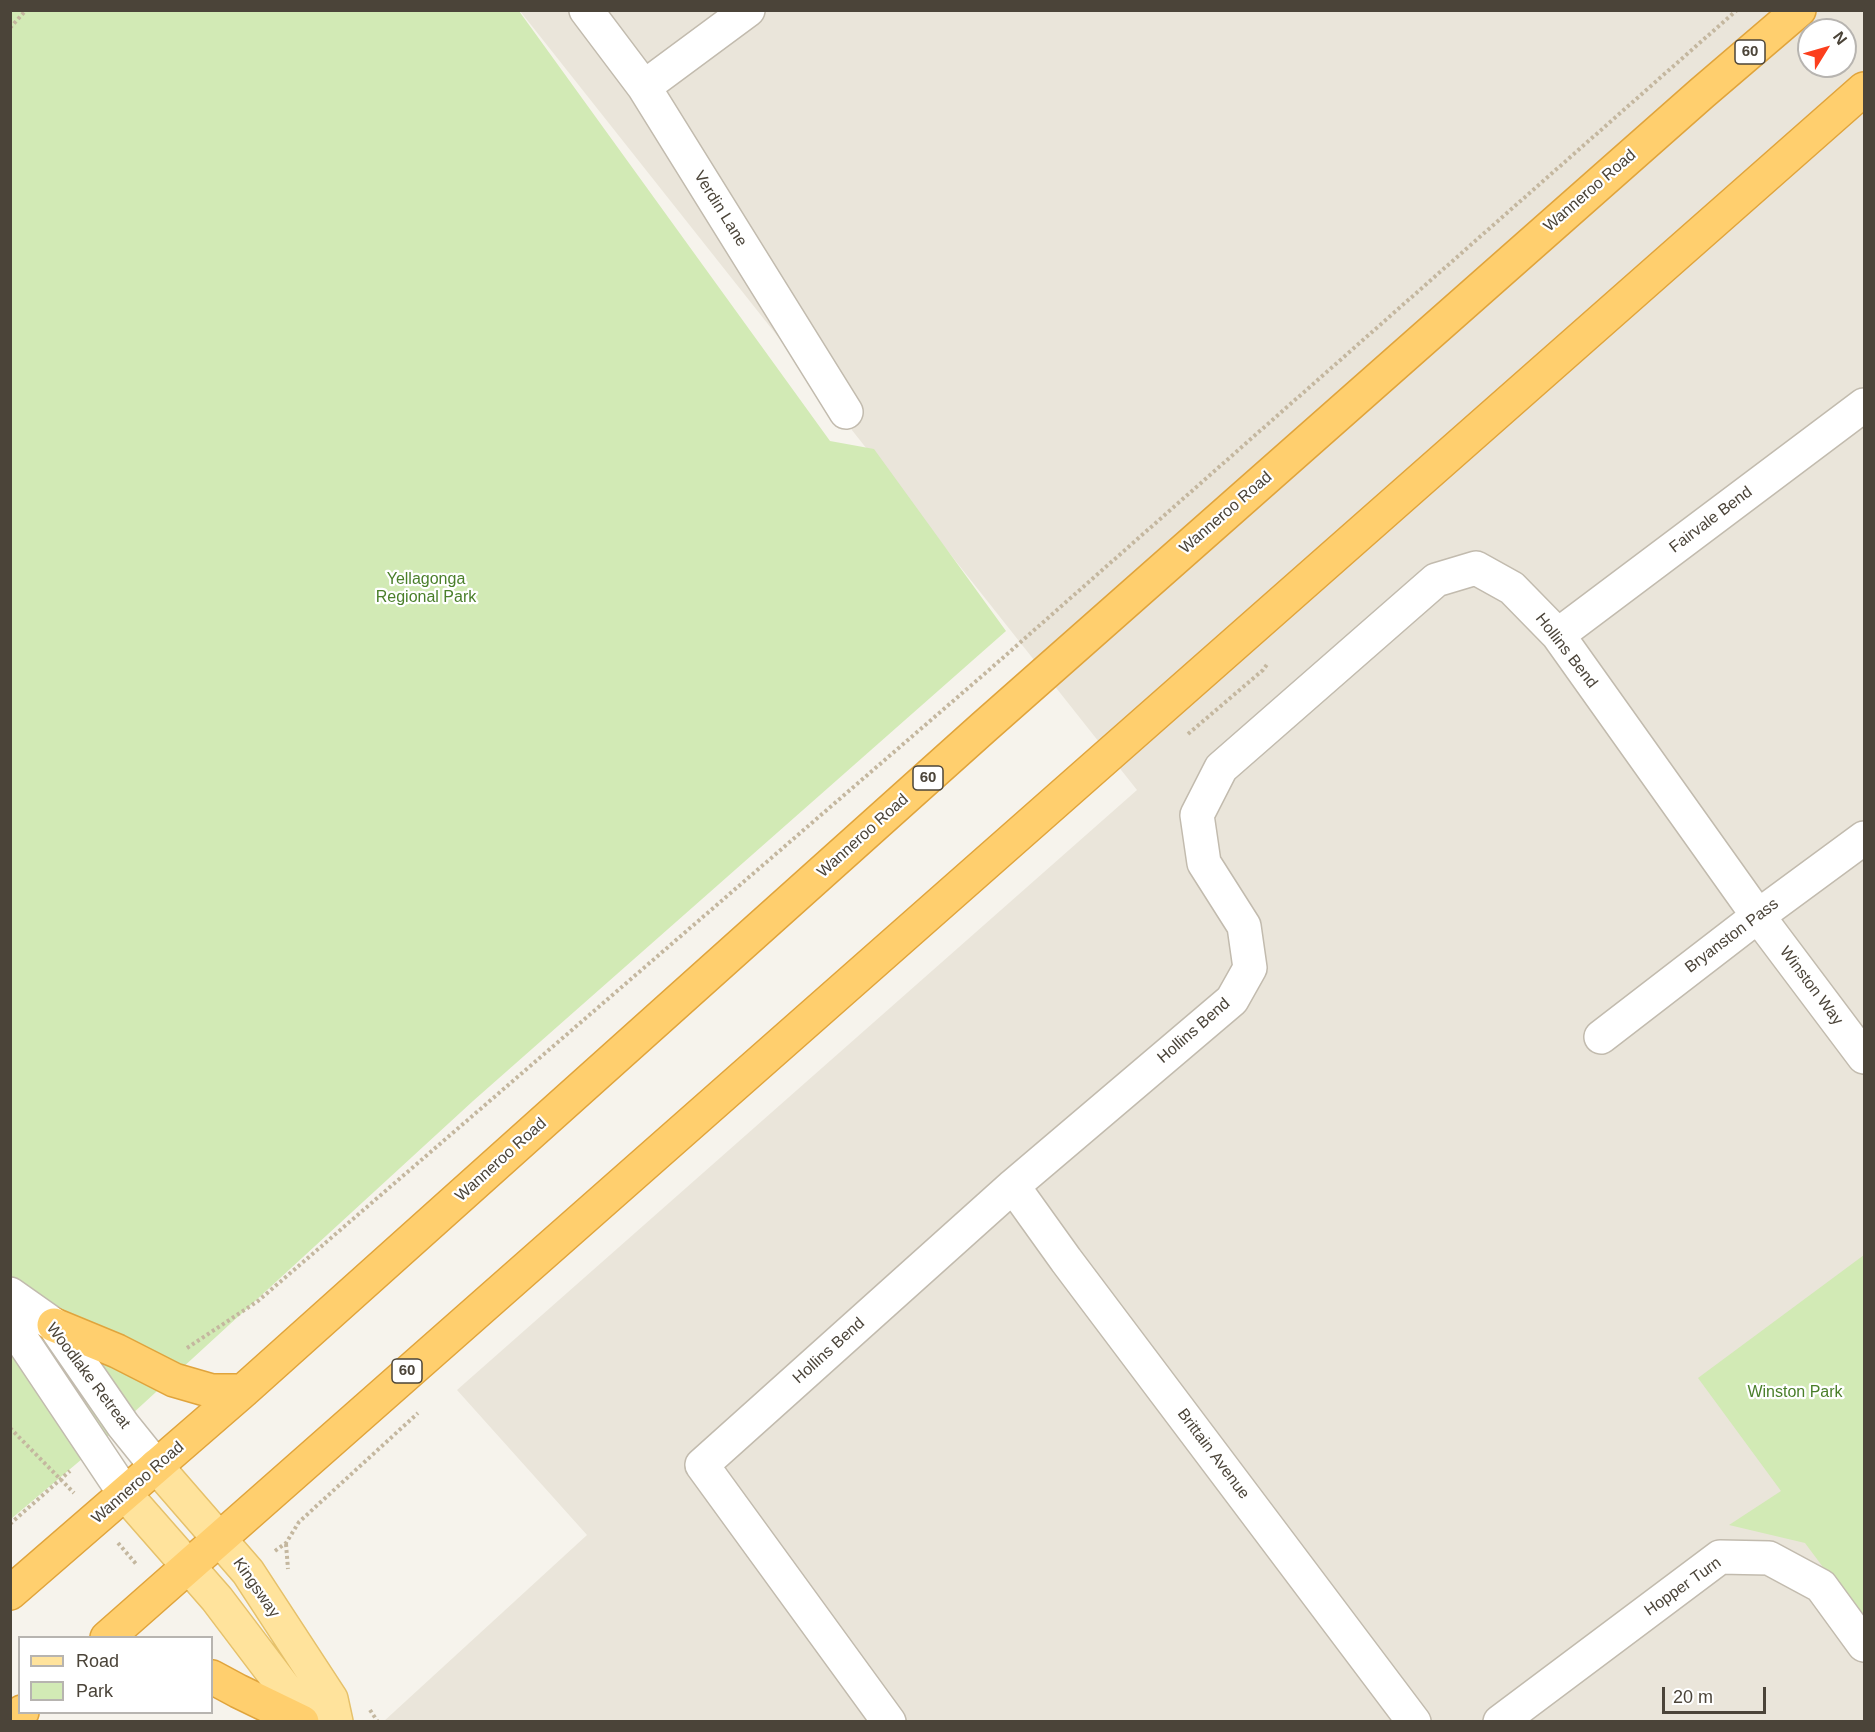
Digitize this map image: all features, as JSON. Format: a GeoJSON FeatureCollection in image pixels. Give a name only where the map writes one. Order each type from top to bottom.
{"type":"FeatureCollection","features":[{"type":"Feature","properties":{"kind":"highway","name":"Wanneroo Road"},"geometry":{"type":"LineString","coordinates":[[10,1593],[243,1391],[984,727],[1693,100],[1799,10]]}},
{"type":"Feature","properties":{"kind":"highway","name":"60"},"geometry":{"type":"LineString","coordinates":[[109,1636],[1864,89]]}},
{"type":"Feature","properties":{"kind":"highway"},"geometry":{"type":"LineString","coordinates":[[54,1324],[117,1351],[174,1380],[212,1391],[243,1391]]}},
{"type":"Feature","properties":{"kind":"highway"},"geometry":{"type":"LineString","coordinates":[[213,1678],[302,1722]]}},
{"type":"Feature","properties":{"kind":"main road","name":"Kingsway"},"geometry":{"type":"LineString","coordinates":[[156,1467],[248,1572],[331,1699],[336,1722]]}},
{"type":"Feature","properties":{"kind":"main road"},"geometry":{"type":"LineString","coordinates":[[125,1494],[228,1612],[295,1702],[319,1722]]}},
{"type":"Feature","properties":{"kind":"street","name":"Verdin Lane"},"geometry":{"type":"LineString","coordinates":[[586,10],[644,87],[846,412]]}},
{"type":"Feature","properties":{"kind":"street"},"geometry":{"type":"LineString","coordinates":[[644,87],[748,10]]}},
{"type":"Feature","properties":{"kind":"street","name":"Fairvale Bend"},"geometry":{"type":"LineString","coordinates":[[1558,635],[1864,405]]}},
{"type":"Feature","properties":{"kind":"street","name":"Hollins Bend"},"geometry":{"type":"LineString","coordinates":[[889,1722],[702,1465],[1013,1186],[1232,1000],[1250,968],[1244,926],[1204,863],[1197,814],[1221,768],[1436,580],[1476,568],[1512,588],[1558,635],[1758,916]]}},
{"type":"Feature","properties":{"kind":"street","name":"Bryanston Pass"},"geometry":{"type":"LineString","coordinates":[[1601,1037],[1864,838]]}},
{"type":"Feature","properties":{"kind":"street","name":"Winston Way"},"geometry":{"type":"LineString","coordinates":[[1758,916],[1864,1057]]}},
{"type":"Feature","properties":{"kind":"street","name":"Brittain Avenue"},"geometry":{"type":"LineString","coordinates":[[1013,1186],[1414,1722]]}},
{"type":"Feature","properties":{"kind":"street","name":"Woodlake Retreat"},"geometry":{"type":"LineString","coordinates":[[10,1294],[54,1324],[123,1425],[156,1467]]}},
{"type":"Feature","properties":{"kind":"street","name":"Woodlake Retreat"},"geometry":{"type":"LineString","coordinates":[[10,1302],[22,1340],[125,1494]]}},
{"type":"Feature","properties":{"kind":"street","name":"Hopper Turn"},"geometry":{"type":"LineString","coordinates":[[1500,1722],[1720,1557],[1770,1558],[1821,1586],[1864,1645]]}},
{"type":"Feature","properties":{"kind":"path"},"geometry":{"type":"LineString","coordinates":[[10,28],[26,10]]}},
{"type":"Feature","properties":{"kind":"path"},"geometry":{"type":"LineString","coordinates":[[184,1350],[258,1301],[989,670],[1737,10]]}},
{"type":"Feature","properties":{"kind":"path"},"geometry":{"type":"LineString","coordinates":[[10,1428],[62,1479]]}},
{"type":"Feature","properties":{"kind":"path"},"geometry":{"type":"LineString","coordinates":[[10,1524],[95,1448]]}},
{"type":"Feature","properties":{"kind":"shaded area"},"geometry":{"type":"Polygon","coordinates":[[[520,11],[1864,11],[1864,1721],[383,1722],[587,1535],[457,1390],[1137,790],[520,11]]]}},
{"type":"Feature","properties":{"kind":"green space","name":"Yellagonga Regional Park"},"geometry":{"type":"Polygon","coordinates":[[[11,11],[519,11],[830,441],[874,449],[1006,631],[473,1101],[95,1448],[11,1519],[11,11]]]}},
{"type":"Feature","properties":{"kind":"green space","name":"Winston Park"},"geometry":{"type":"Polygon","coordinates":[[[1864,1255],[1864,1622],[1805,1543],[1729,1525],[1781,1491],[1698,1378],[1864,1255]]]}}]}
